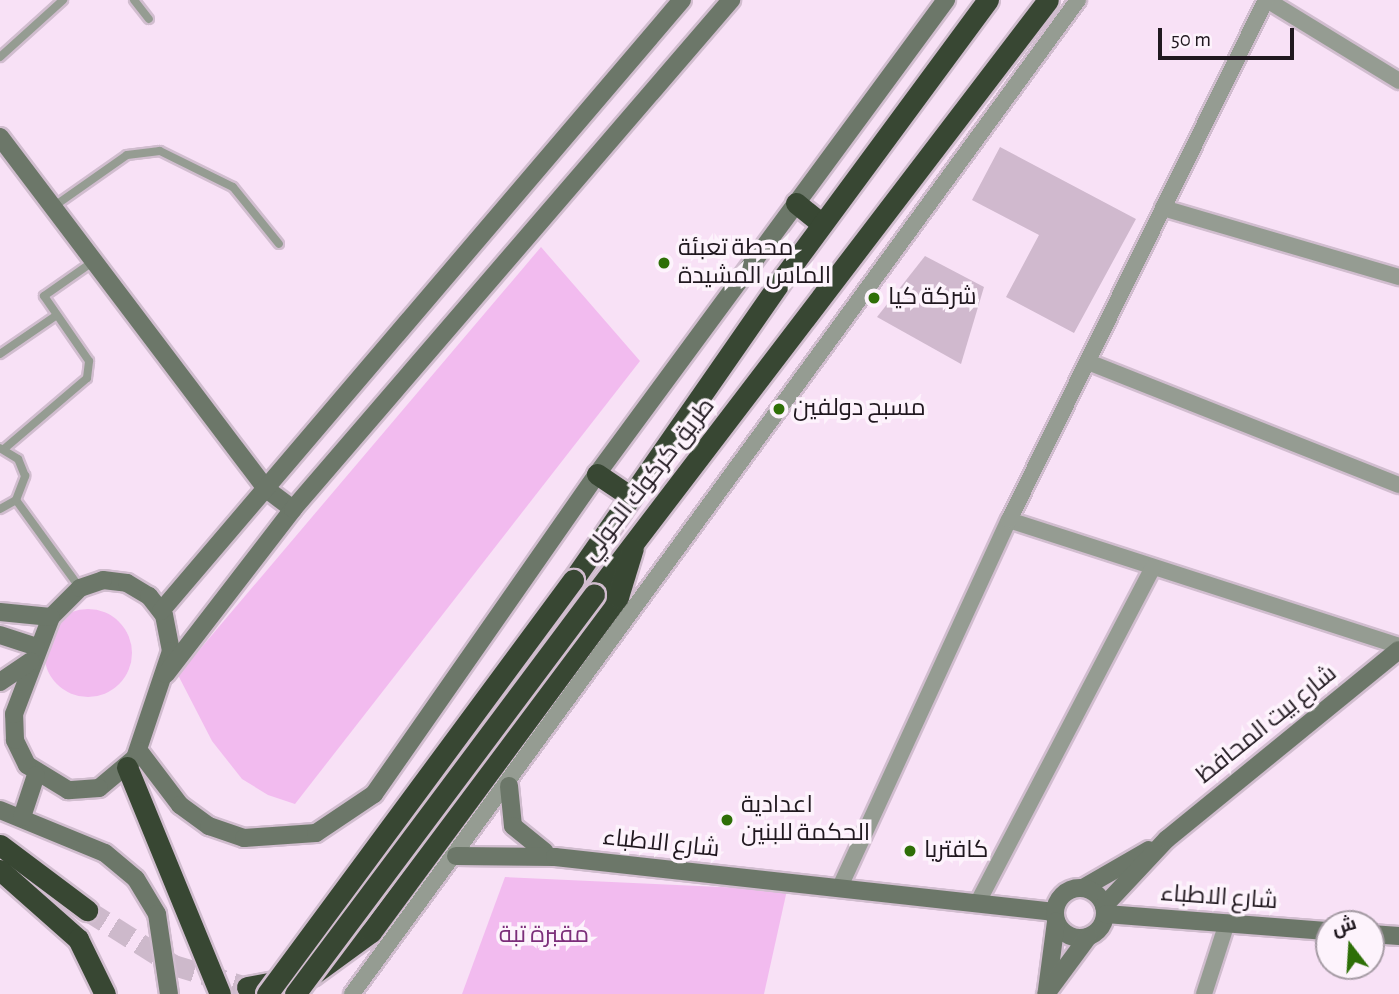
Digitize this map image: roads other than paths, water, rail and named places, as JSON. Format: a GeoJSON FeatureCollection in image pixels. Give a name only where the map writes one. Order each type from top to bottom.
{"type":"FeatureCollection","features":[{"type":"Feature","properties":{"kind":"highway","name":"طريق كركوك الحولي"},"geometry":{"type":"LineString","coordinates":[[257,990],[573,580],[822,224],[988,0]]}},
{"type":"Feature","properties":{"kind":"highway","name":"طريق كركوك الحولي"},"geometry":{"type":"LineString","coordinates":[[295,994],[634,541],[1048,0]]}},
{"type":"Feature","properties":{"kind":"highway"},"geometry":{"type":"LineString","coordinates":[[796,203],[822,224]]}},
{"type":"Feature","properties":{"kind":"highway"},"geometry":{"type":"LineString","coordinates":[[597,474],[630,496]]}},
{"type":"Feature","properties":{"kind":"highway"},"geometry":{"type":"LineString","coordinates":[[257,990],[312,975],[383,918],[618,597],[634,541]]}},
{"type":"Feature","properties":{"kind":"highway"},"geometry":{"type":"LineString","coordinates":[[133,759],[220,994]]}},
{"type":"Feature","properties":{"kind":"highway"},"geometry":{"type":"LineString","coordinates":[[0,845],[87,910]]}},
{"type":"Feature","properties":{"kind":"highway"},"geometry":{"type":"LineString","coordinates":[[0,870],[78,939],[105,994]]}},
{"type":"Feature","properties":{"kind":"main road"},"geometry":{"type":"LineString","coordinates":[[161,611],[681,0]]}},
{"type":"Feature","properties":{"kind":"main road"},"geometry":{"type":"LineString","coordinates":[[166,674],[293,509],[732,0]]}},
{"type":"Feature","properties":{"kind":"main road"},"geometry":{"type":"LineString","coordinates":[[133,759],[180,805],[209,826],[244,838],[304,836],[347,816],[396,766],[597,474],[946,0]]}},
{"type":"Feature","properties":{"kind":"main road"},"geometry":{"type":"LineString","coordinates":[[0,137],[265,488],[293,509]]}},
{"type":"Feature","properties":{"kind":"main road"},"geometry":{"type":"LineString","coordinates":[[103,580],[127,583],[161,611],[170,639],[166,674],[133,759],[110,783],[78,791],[36,775],[19,753],[13,727],[34,654],[51,617],[80,588],[103,580]]}},
{"type":"Feature","properties":{"kind":"main road"},"geometry":{"type":"LineString","coordinates":[[0,612],[51,617]]}},
{"type":"Feature","properties":{"kind":"main road"},"geometry":{"type":"LineString","coordinates":[[0,635],[34,654]]}},
{"type":"Feature","properties":{"kind":"main road","name":"شارع بيت المحافظ"},"geometry":{"type":"LineString","coordinates":[[1046,992],[1056,917],[1064,894],[1083,888],[1167,839],[1399,648]]}},
{"type":"Feature","properties":{"kind":"main road"},"geometry":{"type":"LineString","coordinates":[[0,682],[34,654]]}},
{"type":"Feature","properties":{"kind":"main road"},"geometry":{"type":"LineString","coordinates":[[22,817],[36,775]]}},
{"type":"Feature","properties":{"kind":"main road","name":"شارع الاطباء"},"geometry":{"type":"LineString","coordinates":[[509,786],[510,816],[518,835],[555,857]]}},
{"type":"Feature","properties":{"kind":"main road"},"geometry":{"type":"LineString","coordinates":[[0,810],[105,853],[136,879],[157,914],[169,994]]}},
{"type":"Feature","properties":{"kind":"main road","name":"شارع بيت المحافظ"},"geometry":{"type":"LineString","coordinates":[[1046,992],[1105,910],[1167,839]]}},
{"type":"Feature","properties":{"kind":"main road","name":"شارع الاطباء"},"geometry":{"type":"LineString","coordinates":[[456,856],[555,857],[977,904],[1056,917]]}},
{"type":"Feature","properties":{"kind":"main road"},"geometry":{"type":"LineString","coordinates":[[1083,888],[1105,910]]}},
{"type":"Feature","properties":{"kind":"main road","name":"شارع الاطباء"},"geometry":{"type":"LineString","coordinates":[[1105,910],[1315,929]]}},
{"type":"Feature","properties":{"kind":"main road"},"geometry":{"type":"LineString","coordinates":[[1056,917],[1069,936],[1088,937]]}},
{"type":"Feature","properties":{"kind":"street"},"geometry":{"type":"LineString","coordinates":[[352,994],[509,786],[1079,0]]}},
{"type":"Feature","properties":{"kind":"street"},"geometry":{"type":"LineString","coordinates":[[839,889],[1009,520],[1267,0],[1399,81]]}},
{"type":"Feature","properties":{"kind":"street"},"geometry":{"type":"LineString","coordinates":[[1163,208],[1399,277]]}},
{"type":"Feature","properties":{"kind":"street"},"geometry":{"type":"LineString","coordinates":[[1088,362],[1399,485]]}},
{"type":"Feature","properties":{"kind":"street"},"geometry":{"type":"LineString","coordinates":[[1009,520],[1399,648]]}},
{"type":"Feature","properties":{"kind":"street"},"geometry":{"type":"LineString","coordinates":[[977,904],[1153,567]]}},
{"type":"Feature","properties":{"kind":"street"},"geometry":{"type":"LineString","coordinates":[[1204,994],[1227,923]]}},
{"type":"Feature","properties":{"kind":"lane"},"geometry":{"type":"LineString","coordinates":[[0,57],[63,0]]}},
{"type":"Feature","properties":{"kind":"lane"},"geometry":{"type":"LineString","coordinates":[[134,0],[149,19]]}},
{"type":"Feature","properties":{"kind":"lane"},"geometry":{"type":"LineString","coordinates":[[53,207],[127,155],[160,151],[233,187],[279,244]]}},
{"type":"Feature","properties":{"kind":"lane"},"geometry":{"type":"LineString","coordinates":[[0,509],[16,500],[25,475],[2,449],[87,378],[89,361],[44,303],[46,291],[94,261]]}},
{"type":"Feature","properties":{"kind":"lane"},"geometry":{"type":"LineString","coordinates":[[0,354],[54,317]]}},
{"type":"Feature","properties":{"kind":"lane"},"geometry":{"type":"LineString","coordinates":[[16,500],[80,588]]}},
{"type":"Feature","properties":{"kind":"tunnel"},"geometry":{"type":"LineString","coordinates":[[87,910],[174,965],[247,987]]}},
{"type":"Feature","properties":{"kind":"place","name":"محطة تعبئة الماس المشيدة"},"geometry":{"type":"Point","coordinates":[664,263]}},
{"type":"Feature","properties":{"kind":"place","name":"شركة كيا"},"geometry":{"type":"Point","coordinates":[874,298]}},
{"type":"Feature","properties":{"kind":"place","name":"مسبح دولفين"},"geometry":{"type":"Point","coordinates":[779,409]}},
{"type":"Feature","properties":{"kind":"place","name":"اعدادية الحكمة للبنين"},"geometry":{"type":"Point","coordinates":[727,820]}},
{"type":"Feature","properties":{"kind":"place","name":"کافتریا"},"geometry":{"type":"Point","coordinates":[910,851]}},
{"type":"Feature","properties":{"kind":"park label","name":"مقبرة تبة"},"geometry":{"type":"Point","coordinates":[544,936]}}]}
